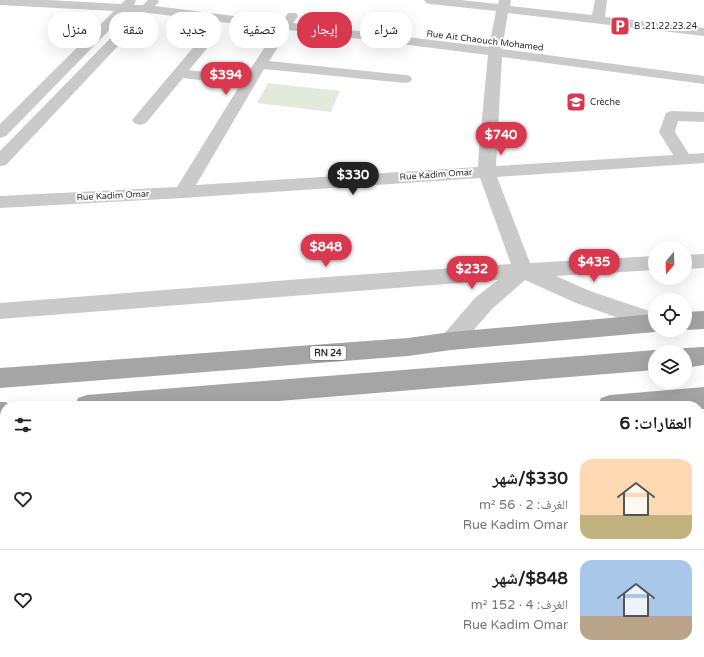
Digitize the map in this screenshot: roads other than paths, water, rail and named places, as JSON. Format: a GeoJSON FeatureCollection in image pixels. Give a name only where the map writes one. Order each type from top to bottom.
{"type":"FeatureCollection","features":[{"type":"Feature","properties":{"kind":"main road"},"geometry":{"type":"LineString","coordinates":[[692,321],[704,320]]}},
{"type":"Feature","properties":{"kind":"main road","name":"RN 24"},"geometry":{"type":"LineString","coordinates":[[0,378],[408,347],[452,341],[648,324]]}},
{"type":"Feature","properties":{"kind":"main road"},"geometry":{"type":"LineString","coordinates":[[692,357],[704,356]]}},
{"type":"Feature","properties":{"kind":"main road"},"geometry":{"type":"LineString","coordinates":[[149,401],[648,361]]}},
{"type":"Feature","properties":{"kind":"main road"},"geometry":{"type":"LineString","coordinates":[[669,401],[704,398]]}},
{"type":"Feature","properties":{"kind":"street"},"geometry":{"type":"LineString","coordinates":[[430,0],[504,4],[598,20],[704,32]]}},
{"type":"Feature","properties":{"kind":"street"},"geometry":{"type":"LineString","coordinates":[[598,20],[601,0]]}},
{"type":"Feature","properties":{"kind":"street"},"geometry":{"type":"LineString","coordinates":[[0,1],[129,4],[151,2],[229,13]]}},
{"type":"Feature","properties":{"kind":"street"},"geometry":{"type":"LineString","coordinates":[[0,161],[151,2]]}},
{"type":"Feature","properties":{"kind":"street"},"geometry":{"type":"LineString","coordinates":[[0,133],[129,4]]}},
{"type":"Feature","properties":{"kind":"street"},"geometry":{"type":"LineString","coordinates":[[504,4],[496,47],[487,150],[487,172],[523,270],[583,297],[648,320]]}},
{"type":"Feature","properties":{"kind":"street"},"geometry":{"type":"LineString","coordinates":[[289,21],[496,47],[704,80]]}},
{"type":"Feature","properties":{"kind":"street","name":"Rue Ait Chaouch Mohamed"},"geometry":{"type":"LineString","coordinates":[[496,47],[704,68]]}},
{"type":"Feature","properties":{"kind":"street"},"geometry":{"type":"LineString","coordinates":[[140,120],[200,48]]}},
{"type":"Feature","properties":{"kind":"street"},"geometry":{"type":"LineString","coordinates":[[183,192],[270,48]]}},
{"type":"Feature","properties":{"kind":"street"},"geometry":{"type":"LineString","coordinates":[[260,64],[405,79]]}},
{"type":"Feature","properties":{"kind":"street"},"geometry":{"type":"LineString","coordinates":[[178,73],[250,82]]}},
{"type":"Feature","properties":{"kind":"street"},"geometry":{"type":"LineString","coordinates":[[684,160],[667,132],[671,116],[704,117]]}},
{"type":"Feature","properties":{"kind":"street","name":"Rue Kadim Omar"},"geometry":{"type":"LineString","coordinates":[[0,202],[183,192],[704,158]]}},
{"type":"Feature","properties":{"kind":"street"},"geometry":{"type":"LineString","coordinates":[[692,262],[704,261]]}},
{"type":"Feature","properties":{"kind":"street"},"geometry":{"type":"LineString","coordinates":[[0,312],[278,288],[523,270],[648,263]]}},
{"type":"Feature","properties":{"kind":"street"},"geometry":{"type":"LineString","coordinates":[[452,341],[484,303],[523,270]]}},
{"type":"Feature","properties":{"kind":"place","name":"B .21.22.23.24"},"geometry":{"type":"Point","coordinates":[620,26]}},
{"type":"Feature","properties":{"kind":"place","name":"Crèche"},"geometry":{"type":"Point","coordinates":[576,102]}}]}
